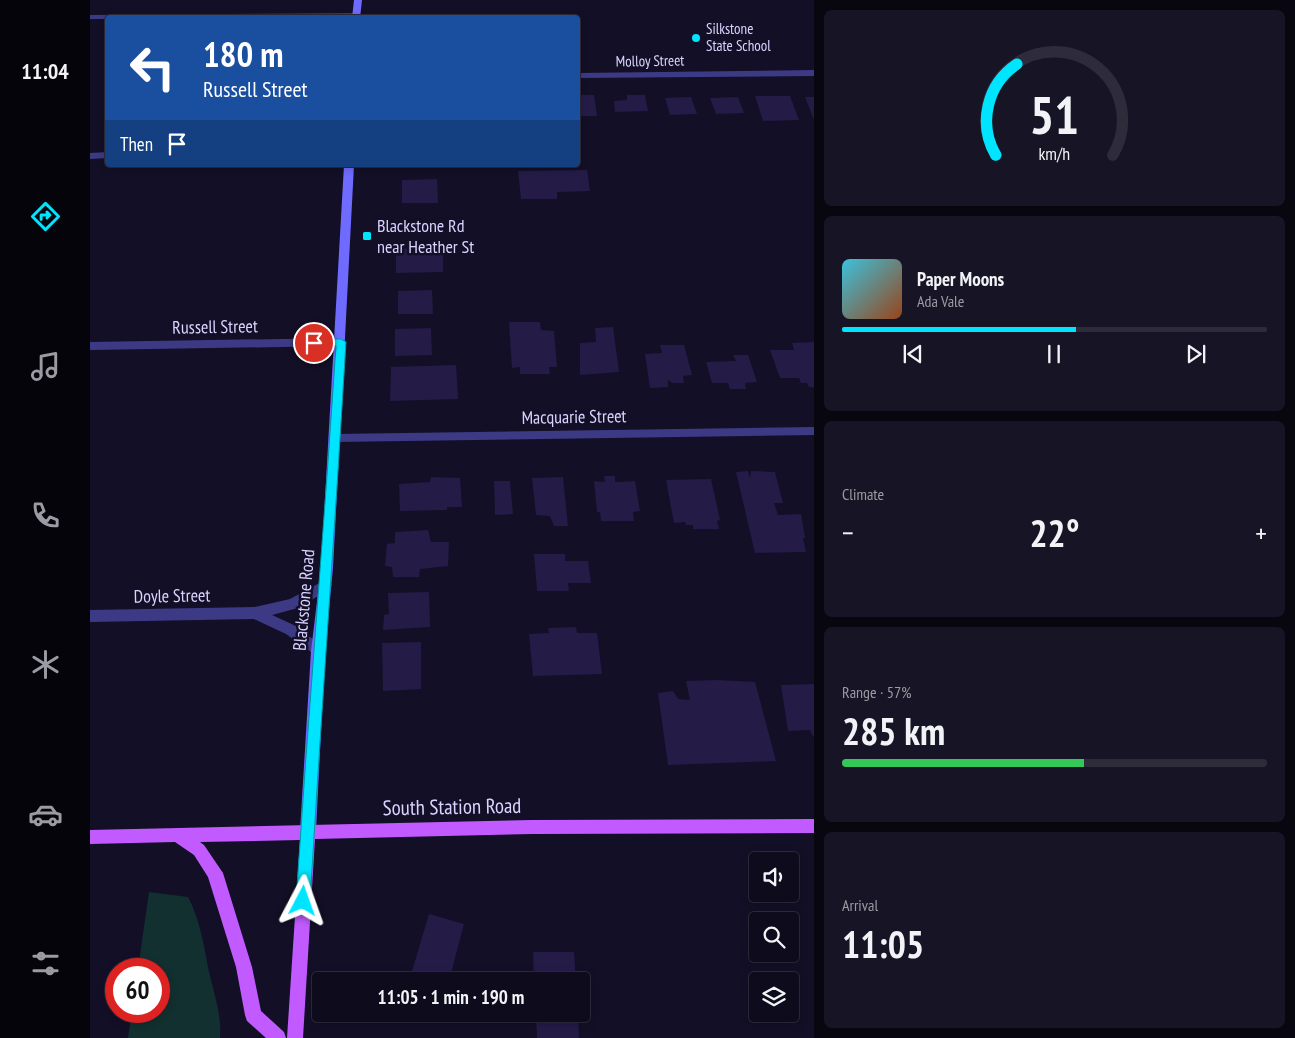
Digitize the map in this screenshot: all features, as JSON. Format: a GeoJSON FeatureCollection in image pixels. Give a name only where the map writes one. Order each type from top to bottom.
{"type":"FeatureCollection","features":[{"type":"Feature","properties":{"kind":"main road"},"geometry":{"type":"LineString","coordinates":[[356,15],[358,0]]}},
{"type":"Feature","properties":{"kind":"main road","name":"Blackstone Road"},"geometry":{"type":"LineString","coordinates":[[295,1038],[318,651],[326,585],[341,342],[349,167]]}},
{"type":"Feature","properties":{"kind":"main road","name":"South Station Road"},"geometry":{"type":"LineString","coordinates":[[90,837],[308,830],[814,826]]}},
{"type":"Feature","properties":{"kind":"main road"},"geometry":{"type":"LineString","coordinates":[[176,834],[199,850],[215,873],[244,967],[253,1015],[278,1038]]}},
{"type":"Feature","properties":{"kind":"street"},"geometry":{"type":"LineString","coordinates":[[90,17],[105,17]]}},
{"type":"Feature","properties":{"kind":"street","name":"Molloy Street"},"geometry":{"type":"LineString","coordinates":[[580,76],[814,72]]}},
{"type":"Feature","properties":{"kind":"street"},"geometry":{"type":"LineString","coordinates":[[90,156],[105,156]]}},
{"type":"Feature","properties":{"kind":"street","name":"Russell Street"},"geometry":{"type":"LineString","coordinates":[[90,346],[341,342]]}},
{"type":"Feature","properties":{"kind":"street","name":"Macquarie Street"},"geometry":{"type":"LineString","coordinates":[[335,438],[814,431]]}},
{"type":"Feature","properties":{"kind":"street","name":"Doyle Street"},"geometry":{"type":"LineString","coordinates":[[90,616],[255,614],[293,604],[326,585]]}},
{"type":"Feature","properties":{"kind":"street","name":"Doyle Street"},"geometry":{"type":"LineString","coordinates":[[255,614],[291,630],[318,651]]}},
{"type":"Feature","properties":{"kind":"green space"},"geometry":{"type":"Polygon","coordinates":[[[149,892],[188,897],[196,914],[201,933],[220,1021],[220,1038],[128,1038],[130,1023],[170,1023],[170,958],[140,958],[149,892]]]}},
{"type":"Feature","properties":{"kind":"building"},"geometry":{"type":"Polygon","coordinates":[[[580,95],[594,95],[597,116],[580,116],[580,95]]]}},
{"type":"Feature","properties":{"kind":"building"},"geometry":{"type":"Polygon","coordinates":[[[627,95],[645,95],[648,111],[615,112],[614,101],[627,100],[627,95]]]}},
{"type":"Feature","properties":{"kind":"building"},"geometry":{"type":"Polygon","coordinates":[[[755,96],[790,96],[799,120],[763,121],[755,96]]]}},
{"type":"Feature","properties":{"kind":"building"},"geometry":{"type":"Polygon","coordinates":[[[691,97],[697,114],[670,115],[665,98],[691,97]]]}},
{"type":"Feature","properties":{"kind":"building"},"geometry":{"type":"Polygon","coordinates":[[[738,97],[744,113],[716,114],[710,98],[738,97]]]}},
{"type":"Feature","properties":{"kind":"building"},"geometry":{"type":"Polygon","coordinates":[[[805,97],[814,97],[814,120],[805,97]]]}},
{"type":"Feature","properties":{"kind":"building"},"geometry":{"type":"Polygon","coordinates":[[[587,170],[590,191],[557,192],[557,199],[521,199],[518,171],[587,170]]]}},
{"type":"Feature","properties":{"kind":"building"},"geometry":{"type":"Polygon","coordinates":[[[437,179],[438,203],[402,203],[402,180],[437,179]]]}},
{"type":"Feature","properties":{"kind":"building"},"geometry":{"type":"Polygon","coordinates":[[[443,248],[443,272],[396,273],[396,249],[443,248]]]}},
{"type":"Feature","properties":{"kind":"building"},"geometry":{"type":"Polygon","coordinates":[[[432,290],[433,314],[398,314],[398,291],[432,290]]]}},
{"type":"Feature","properties":{"kind":"building"},"geometry":{"type":"Polygon","coordinates":[[[509,322],[540,322],[541,330],[554,331],[557,367],[549,367],[550,374],[520,374],[520,367],[512,368],[509,322]]]}},
{"type":"Feature","properties":{"kind":"building"},"geometry":{"type":"Polygon","coordinates":[[[613,327],[619,372],[580,375],[580,343],[596,342],[595,328],[613,327]]]}},
{"type":"Feature","properties":{"kind":"building"},"geometry":{"type":"Polygon","coordinates":[[[431,328],[432,355],[395,356],[395,329],[431,328]]]}},
{"type":"Feature","properties":{"kind":"building"},"geometry":{"type":"Polygon","coordinates":[[[814,342],[814,387],[809,387],[807,383],[801,383],[799,378],[780,378],[770,350],[794,350],[792,343],[814,342]]]}},
{"type":"Feature","properties":{"kind":"building"},"geometry":{"type":"Polygon","coordinates":[[[660,345],[684,345],[692,375],[683,376],[684,383],[672,383],[668,380],[668,387],[650,388],[645,354],[662,353],[660,345]]]}},
{"type":"Feature","properties":{"kind":"building"},"geometry":{"type":"Polygon","coordinates":[[[733,355],[748,355],[757,382],[745,383],[746,389],[730,389],[728,383],[712,383],[706,362],[736,361],[733,355]]]}},
{"type":"Feature","properties":{"kind":"building"},"geometry":{"type":"Polygon","coordinates":[[[456,365],[458,399],[390,401],[391,367],[456,365]]]}},
{"type":"Feature","properties":{"kind":"building"},"geometry":{"type":"Polygon","coordinates":[[[748,471],[750,478],[751,471],[775,472],[783,503],[774,503],[778,515],[801,514],[806,552],[755,553],[736,472],[748,471]]]}},
{"type":"Feature","properties":{"kind":"building"},"geometry":{"type":"Polygon","coordinates":[[[604,476],[615,476],[615,482],[635,481],[640,511],[633,512],[634,521],[601,521],[600,512],[597,512],[594,481],[605,482],[604,476]]]}},
{"type":"Feature","properties":{"kind":"building"},"geometry":{"type":"Polygon","coordinates":[[[431,477],[460,478],[462,507],[447,507],[447,510],[400,511],[399,484],[430,482],[431,477]]]}},
{"type":"Feature","properties":{"kind":"building"},"geometry":{"type":"Polygon","coordinates":[[[563,477],[568,526],[554,526],[550,516],[536,515],[532,478],[563,477]]]}},
{"type":"Feature","properties":{"kind":"building"},"geometry":{"type":"Polygon","coordinates":[[[711,479],[720,520],[717,521],[719,529],[693,529],[693,525],[686,525],[685,522],[674,523],[666,480],[711,479]]]}},
{"type":"Feature","properties":{"kind":"building"},"geometry":{"type":"Polygon","coordinates":[[[494,481],[510,481],[513,514],[495,515],[494,481]]]}},
{"type":"Feature","properties":{"kind":"building"},"geometry":{"type":"Polygon","coordinates":[[[428,530],[431,542],[449,542],[448,566],[420,569],[419,577],[393,577],[392,567],[385,566],[387,544],[395,543],[395,532],[428,530]]]}},
{"type":"Feature","properties":{"kind":"building"},"geometry":{"type":"Polygon","coordinates":[[[534,554],[565,554],[565,561],[588,561],[591,583],[568,583],[569,591],[537,591],[534,554]]]}},
{"type":"Feature","properties":{"kind":"building"},"geometry":{"type":"Polygon","coordinates":[[[429,592],[430,627],[383,630],[384,615],[389,614],[388,593],[429,592]]]}},
{"type":"Feature","properties":{"kind":"building"},"geometry":{"type":"Polygon","coordinates":[[[576,627],[577,633],[597,633],[602,674],[533,676],[529,634],[549,633],[548,628],[576,627]]]}},
{"type":"Feature","properties":{"kind":"building"},"geometry":{"type":"Polygon","coordinates":[[[421,642],[421,689],[383,691],[382,643],[421,642]]]}},
{"type":"Feature","properties":{"kind":"building"},"geometry":{"type":"Polygon","coordinates":[[[686,681],[755,682],[776,761],[668,765],[658,693],[673,691],[678,699],[690,700],[686,681]]]}},
{"type":"Feature","properties":{"kind":"building"},"geometry":{"type":"Polygon","coordinates":[[[814,684],[814,738],[810,730],[788,731],[781,685],[814,684]]]}},
{"type":"Feature","properties":{"kind":"building"},"geometry":{"type":"Polygon","coordinates":[[[429,914],[464,924],[451,972],[412,972],[429,914]]]}},
{"type":"Feature","properties":{"kind":"building"},"geometry":{"type":"Polygon","coordinates":[[[533,952],[574,952],[575,972],[534,972],[533,952]]]}},
{"type":"Feature","properties":{"kind":"building"},"geometry":{"type":"Polygon","coordinates":[[[536,1022],[578,1022],[579,1038],[537,1038],[536,1022]]]}},
{"type":"Feature","properties":{"kind":"place","name":"Silkstone State School"},"geometry":{"type":"Point","coordinates":[696,38]}},
{"type":"Feature","properties":{"kind":"place","name":"Blackstone Rd near Heather St"},"geometry":{"type":"Point","coordinates":[367,236]}},
{"type":"Feature","properties":{"kind":"route"},"geometry":{"type":"LineString","coordinates":[[303,901],[318,651],[327,568],[341,342],[314,343]]}}]}
